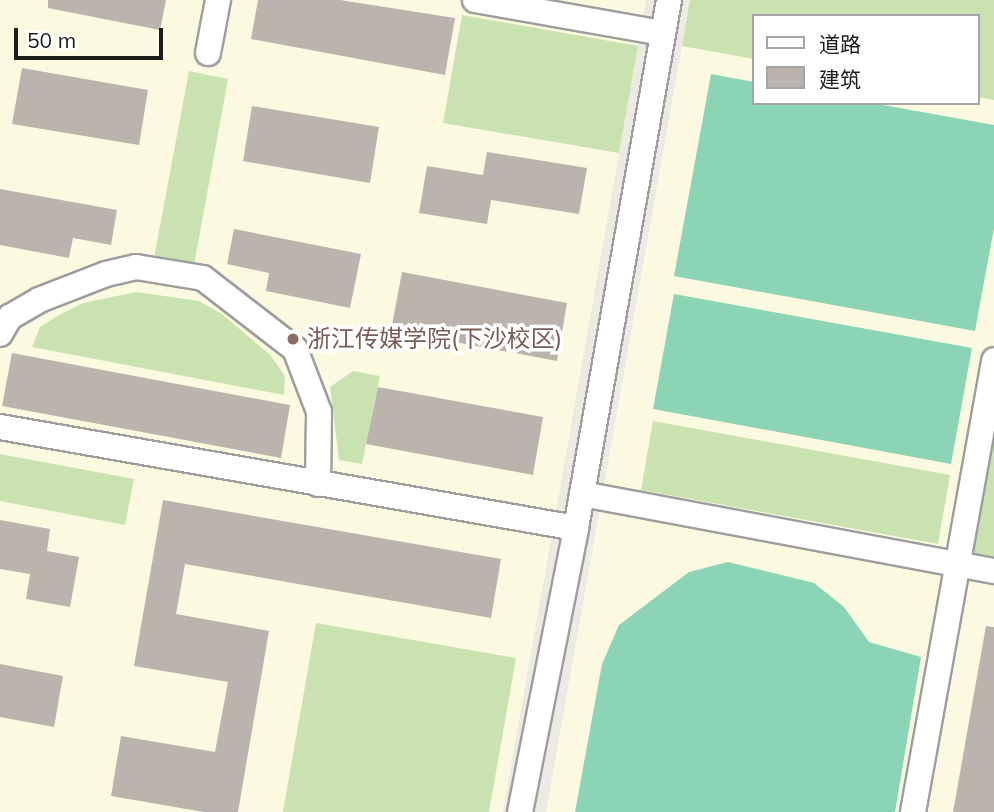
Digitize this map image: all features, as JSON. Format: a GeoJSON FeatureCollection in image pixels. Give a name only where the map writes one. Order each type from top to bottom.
{"type":"FeatureCollection","features":[{"type":"Feature","properties":{"kind":"street"},"geometry":{"type":"LineString","coordinates":[[208,53],[218,0]]}},
{"type":"Feature","properties":{"kind":"street"},"geometry":{"type":"LineString","coordinates":[[475,0],[663,33]]}},
{"type":"Feature","properties":{"kind":"street"},"geometry":{"type":"LineString","coordinates":[[520,812],[576,528],[669,0]]}},
{"type":"Feature","properties":{"kind":"street"},"geometry":{"type":"LineString","coordinates":[[0,334],[10,317],[39,300],[106,274],[136,267],[203,278],[295,349],[319,412],[318,484]]}},
{"type":"Feature","properties":{"kind":"street"},"geometry":{"type":"LineString","coordinates":[[913,812],[994,360]]}},
{"type":"Feature","properties":{"kind":"street"},"geometry":{"type":"LineString","coordinates":[[0,427],[576,528]]}},
{"type":"Feature","properties":{"kind":"street"},"geometry":{"type":"LineString","coordinates":[[582,494],[994,571]]}},
{"type":"Feature","properties":{"kind":"shaded area","name":"浙江传媒学院(下沙校区)"},"geometry":{"type":"Polygon","coordinates":[[[0,0],[646,0],[503,812],[0,812],[0,0]]]}},
{"type":"Feature","properties":{"kind":"shaded area","name":"浙江传媒学院(下沙校区)"},"geometry":{"type":"Polygon","coordinates":[[[690,0],[994,0],[994,812],[546,812],[690,0]]]}},
{"type":"Feature","properties":{"kind":"green space"},"geometry":{"type":"Polygon","coordinates":[[[690,0],[994,0],[994,100],[980,97],[980,14],[752,14],[752,59],[682,46],[690,0]]]}},
{"type":"Feature","properties":{"kind":"green space"},"geometry":{"type":"Polygon","coordinates":[[[462,15],[638,46],[619,153],[443,123],[462,15]]]}},
{"type":"Feature","properties":{"kind":"green space"},"geometry":{"type":"Polygon","coordinates":[[[189,71],[228,79],[194,265],[154,258],[189,71]]]}},
{"type":"Feature","properties":{"kind":"green space"},"geometry":{"type":"Polygon","coordinates":[[[711,74],[752,82],[752,105],[883,105],[994,125],[994,228],[975,331],[674,276],[711,74]]]}},
{"type":"Feature","properties":{"kind":"green space"},"geometry":{"type":"Polygon","coordinates":[[[136,292],[199,301],[222,314],[270,355],[285,376],[284,395],[32,347],[40,327],[59,315],[83,303],[136,292]]]}},
{"type":"Feature","properties":{"kind":"green space"},"geometry":{"type":"Polygon","coordinates":[[[674,294],[972,348],[951,464],[653,409],[674,294]]]}},
{"type":"Feature","properties":{"kind":"green space"},"geometry":{"type":"Polygon","coordinates":[[[994,360],[994,571],[957,564],[994,360]]]}},
{"type":"Feature","properties":{"kind":"green space"},"geometry":{"type":"Polygon","coordinates":[[[353,371],[380,376],[362,464],[339,460],[330,387],[353,371]]]}},
{"type":"Feature","properties":{"kind":"green space"},"geometry":{"type":"Polygon","coordinates":[[[653,421],[950,475],[938,544],[641,490],[653,421]]]}},
{"type":"Feature","properties":{"kind":"green space"},"geometry":{"type":"Polygon","coordinates":[[[0,454],[134,479],[125,525],[0,501],[0,454]]]}},
{"type":"Feature","properties":{"kind":"green space"},"geometry":{"type":"Polygon","coordinates":[[[728,562],[814,583],[844,607],[869,642],[921,657],[895,812],[575,812],[602,664],[619,625],[689,572],[728,562]]]}},
{"type":"Feature","properties":{"kind":"green space"},"geometry":{"type":"Polygon","coordinates":[[[316,623],[516,658],[489,812],[283,812],[316,623]]]}},
{"type":"Feature","properties":{"kind":"building"},"geometry":{"type":"Polygon","coordinates":[[[48,0],[166,0],[160,30],[48,8],[48,0]]]}},
{"type":"Feature","properties":{"kind":"building"},"geometry":{"type":"Polygon","coordinates":[[[258,0],[340,0],[455,18],[445,75],[251,39],[258,0]]]}},
{"type":"Feature","properties":{"kind":"building"},"geometry":{"type":"Polygon","coordinates":[[[22,68],[148,90],[139,145],[12,124],[22,68]]]}},
{"type":"Feature","properties":{"kind":"building"},"geometry":{"type":"Polygon","coordinates":[[[252,106],[379,127],[370,183],[243,161],[252,106]]]}},
{"type":"Feature","properties":{"kind":"building"},"geometry":{"type":"Polygon","coordinates":[[[487,152],[587,168],[579,214],[491,200],[487,224],[419,213],[427,166],[483,175],[487,152]]]}},
{"type":"Feature","properties":{"kind":"building"},"geometry":{"type":"Polygon","coordinates":[[[0,189],[117,210],[111,245],[73,238],[69,258],[0,245],[0,189]]]}},
{"type":"Feature","properties":{"kind":"building"},"geometry":{"type":"Polygon","coordinates":[[[234,229],[361,254],[350,308],[266,291],[269,273],[227,264],[234,229]]]}},
{"type":"Feature","properties":{"kind":"building"},"geometry":{"type":"Polygon","coordinates":[[[402,272],[567,303],[557,361],[391,330],[402,272]]]}},
{"type":"Feature","properties":{"kind":"building"},"geometry":{"type":"Polygon","coordinates":[[[12,353],[290,405],[281,458],[2,406],[12,353]]]}},
{"type":"Feature","properties":{"kind":"building"},"geometry":{"type":"Polygon","coordinates":[[[378,387],[543,417],[533,475],[366,444],[378,387]]]}},
{"type":"Feature","properties":{"kind":"building"},"geometry":{"type":"Polygon","coordinates":[[[163,500],[501,559],[491,618],[185,564],[176,614],[269,631],[238,812],[204,812],[111,796],[121,736],[215,752],[228,682],[134,666],[163,500]]]}},
{"type":"Feature","properties":{"kind":"building"},"geometry":{"type":"Polygon","coordinates":[[[0,520],[50,529],[47,551],[79,557],[70,607],[26,599],[30,574],[0,569],[0,520]]]}},
{"type":"Feature","properties":{"kind":"building"},"geometry":{"type":"Polygon","coordinates":[[[986,626],[994,627],[994,812],[953,812],[986,626]]]}},
{"type":"Feature","properties":{"kind":"building"},"geometry":{"type":"Polygon","coordinates":[[[0,664],[63,676],[54,727],[0,717],[0,664]]]}},
{"type":"Feature","properties":{"kind":"place","name":"浙江传媒学院(下沙校区)"},"geometry":{"type":"Point","coordinates":[293,339]}}]}
